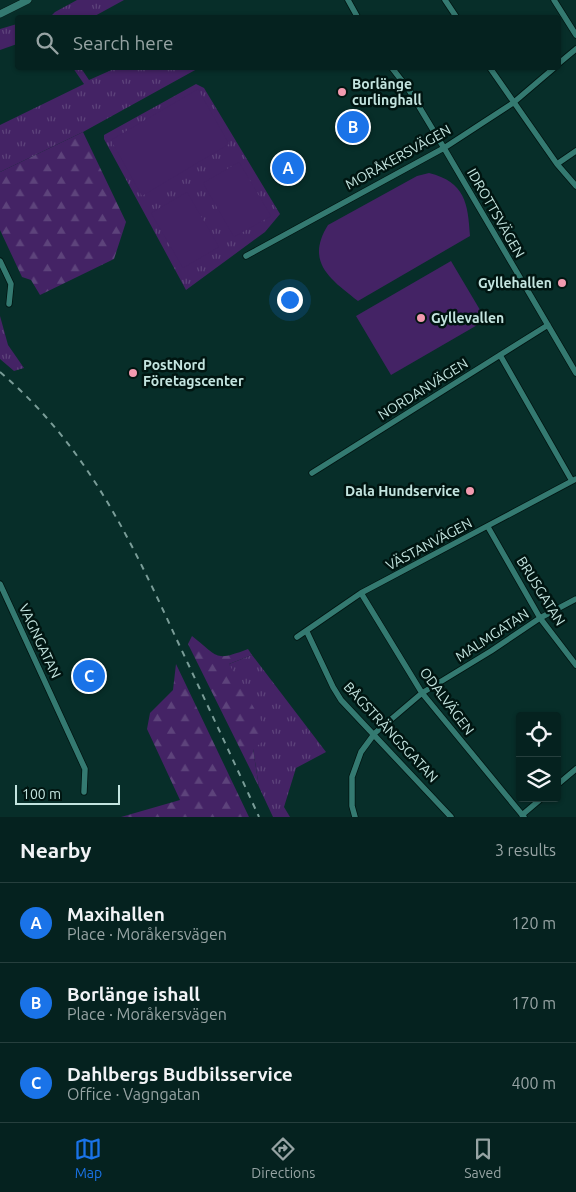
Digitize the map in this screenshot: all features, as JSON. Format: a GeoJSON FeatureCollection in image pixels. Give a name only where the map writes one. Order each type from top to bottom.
{"type":"FeatureCollection","features":[{"type":"Feature","properties":{"kind":"street"},"geometry":{"type":"LineString","coordinates":[[0,14],[28,0]]}},
{"type":"Feature","properties":{"kind":"street"},"geometry":{"type":"LineString","coordinates":[[348,0],[356,15]]}},
{"type":"Feature","properties":{"kind":"street"},"geometry":{"type":"LineString","coordinates":[[445,0],[455,15]]}},
{"type":"Feature","properties":{"kind":"street"},"geometry":{"type":"LineString","coordinates":[[554,0],[576,35]]}},
{"type":"Feature","properties":{"kind":"street"},"geometry":{"type":"LineString","coordinates":[[561,62],[576,49]]}},
{"type":"Feature","properties":{"kind":"street","name":"IDROTTSVÄGEN"},"geometry":{"type":"LineString","coordinates":[[394,70],[409,90],[444,148],[576,373]]}},
{"type":"Feature","properties":{"kind":"street"},"geometry":{"type":"LineString","coordinates":[[491,70],[557,164],[576,186]]}},
{"type":"Feature","properties":{"kind":"street","name":"MORÅKERSVÄGEN"},"geometry":{"type":"LineString","coordinates":[[246,256],[444,148],[513,103],[552,70]]}},
{"type":"Feature","properties":{"kind":"street"},"geometry":{"type":"LineString","coordinates":[[557,164],[576,151]]}},
{"type":"Feature","properties":{"kind":"street"},"geometry":{"type":"LineString","coordinates":[[0,260],[11,284],[9,304]]}},
{"type":"Feature","properties":{"kind":"street","name":"NORDANVÄGEN"},"geometry":{"type":"LineString","coordinates":[[312,473],[548,325]]}},
{"type":"Feature","properties":{"kind":"street"},"geometry":{"type":"LineString","coordinates":[[500,355],[574,480]]}},
{"type":"Feature","properties":{"kind":"street","name":"VÄSTANVÄGEN"},"geometry":{"type":"LineString","coordinates":[[297,637],[362,593],[574,480]]}},
{"type":"Feature","properties":{"kind":"street","name":"BRUSGATAN"},"geometry":{"type":"LineString","coordinates":[[488,527],[540,618],[576,665]]}},
{"type":"Feature","properties":{"kind":"street","name":"VAGNGATAN"},"geometry":{"type":"LineString","coordinates":[[0,584],[85,769],[84,792]]}},
{"type":"Feature","properties":{"kind":"street","name":"ODALVÄGEN"},"geometry":{"type":"LineString","coordinates":[[362,593],[422,693],[523,816]]}},
{"type":"Feature","properties":{"kind":"street","name":"MALMGATAN"},"geometry":{"type":"LineString","coordinates":[[355,817],[352,806],[352,776],[361,752],[375,733],[422,693],[491,652],[540,618],[576,600]]}},
{"type":"Feature","properties":{"kind":"street","name":"BÅGSTRÄNGSGATAN"},"geometry":{"type":"LineString","coordinates":[[307,632],[332,687],[341,700],[375,733],[451,817]]}},
{"type":"Feature","properties":{"kind":"street"},"geometry":{"type":"LineString","coordinates":[[561,782],[576,769]]}},
{"type":"Feature","properties":{"kind":"street"},"geometry":{"type":"LineString","coordinates":[[523,816],[538,802]]}},
{"type":"Feature","properties":{"kind":"green space"},"geometry":{"type":"Polygon","coordinates":[[[77,0],[124,0],[97,15],[52,15],[77,0]]]}},
{"type":"Feature","properties":{"kind":"green space"},"geometry":{"type":"Polygon","coordinates":[[[15,25],[15,45],[0,50],[0,29],[15,25]]]}},
{"type":"Feature","properties":{"kind":"green space"},"geometry":{"type":"Polygon","coordinates":[[[74,70],[82,70],[89,80],[112,70],[195,70],[83,132],[0,172],[0,125],[84,84],[74,70]]]}},
{"type":"Feature","properties":{"kind":"green space"},"geometry":{"type":"Polygon","coordinates":[[[196,84],[204,88],[280,214],[265,232],[186,290],[104,139],[104,135],[196,84]]]}},
{"type":"Feature","properties":{"kind":"green space"},"geometry":{"type":"Polygon","coordinates":[[[198,89],[229,144],[142,196],[111,140],[198,89]]]}},
{"type":"Feature","properties":{"kind":"green space"},"geometry":{"type":"Polygon","coordinates":[[[83,132],[126,222],[114,259],[40,295],[31,280],[22,277],[0,230],[0,172],[83,132]]]}},
{"type":"Feature","properties":{"kind":"green space"},"geometry":{"type":"Polygon","coordinates":[[[239,162],[271,216],[234,237],[203,183],[239,162]]]}},
{"type":"Feature","properties":{"kind":"green space"},"geometry":{"type":"Polygon","coordinates":[[[429,173],[441,177],[457,188],[466,204],[470,236],[358,301],[330,277],[320,260],[319,249],[328,225],[417,176],[429,173]]]}},
{"type":"Feature","properties":{"kind":"green space"},"geometry":{"type":"Polygon","coordinates":[[[187,192],[219,247],[183,268],[151,213],[187,192]]]}},
{"type":"Feature","properties":{"kind":"green space","name":"Gyllevallen"},"geometry":{"type":"Polygon","coordinates":[[[451,261],[486,320],[391,375],[356,316],[451,261]]]}},
{"type":"Feature","properties":{"kind":"green space"},"geometry":{"type":"Polygon","coordinates":[[[0,316],[8,345],[24,368],[14,371],[0,359],[0,316]]]}},
{"type":"Feature","properties":{"kind":"green space"},"geometry":{"type":"Polygon","coordinates":[[[192,636],[217,655],[229,655],[248,649],[252,655],[229,664],[270,736],[253,749],[259,787],[188,644],[192,636]]]}},
{"type":"Feature","properties":{"kind":"green space"},"geometry":{"type":"Polygon","coordinates":[[[252,655],[326,752],[296,768],[284,807],[290,817],[273,817],[259,787],[253,749],[229,664],[252,655]]]}},
{"type":"Feature","properties":{"kind":"green space"},"geometry":{"type":"Polygon","coordinates":[[[176,664],[249,817],[121,817],[180,800],[147,729],[150,713],[173,690],[176,664]]]}},
{"type":"Feature","properties":{"kind":"railway"},"geometry":{"type":"LineString","coordinates":[[0,372],[30,400],[57,430],[81,462],[123,529],[159,601],[259,817]]}},
{"type":"Feature","properties":{"kind":"place","name":"Borlänge curlinghall"},"geometry":{"type":"Point","coordinates":[342,92]}},
{"type":"Feature","properties":{"kind":"place","name":"Borlänge ishall"},"geometry":{"type":"Point","coordinates":[353,127]}},
{"type":"Feature","properties":{"kind":"place","name":"Maxihallen"},"geometry":{"type":"Point","coordinates":[288,168]}},
{"type":"Feature","properties":{"kind":"place","name":"Gyllehallen"},"geometry":{"type":"Point","coordinates":[562,283]}},
{"type":"Feature","properties":{"kind":"place","name":"Gyllevallen"},"geometry":{"type":"Point","coordinates":[421,318]}},
{"type":"Feature","properties":{"kind":"place","name":"PostNord Företagscenter"},"geometry":{"type":"Point","coordinates":[133,373]}},
{"type":"Feature","properties":{"kind":"place","name":"Dala Hundservice"},"geometry":{"type":"Point","coordinates":[470,491]}},
{"type":"Feature","properties":{"kind":"place","name":"Dahlbergs Budbilsservice"},"geometry":{"type":"Point","coordinates":[89,676]}}]}
